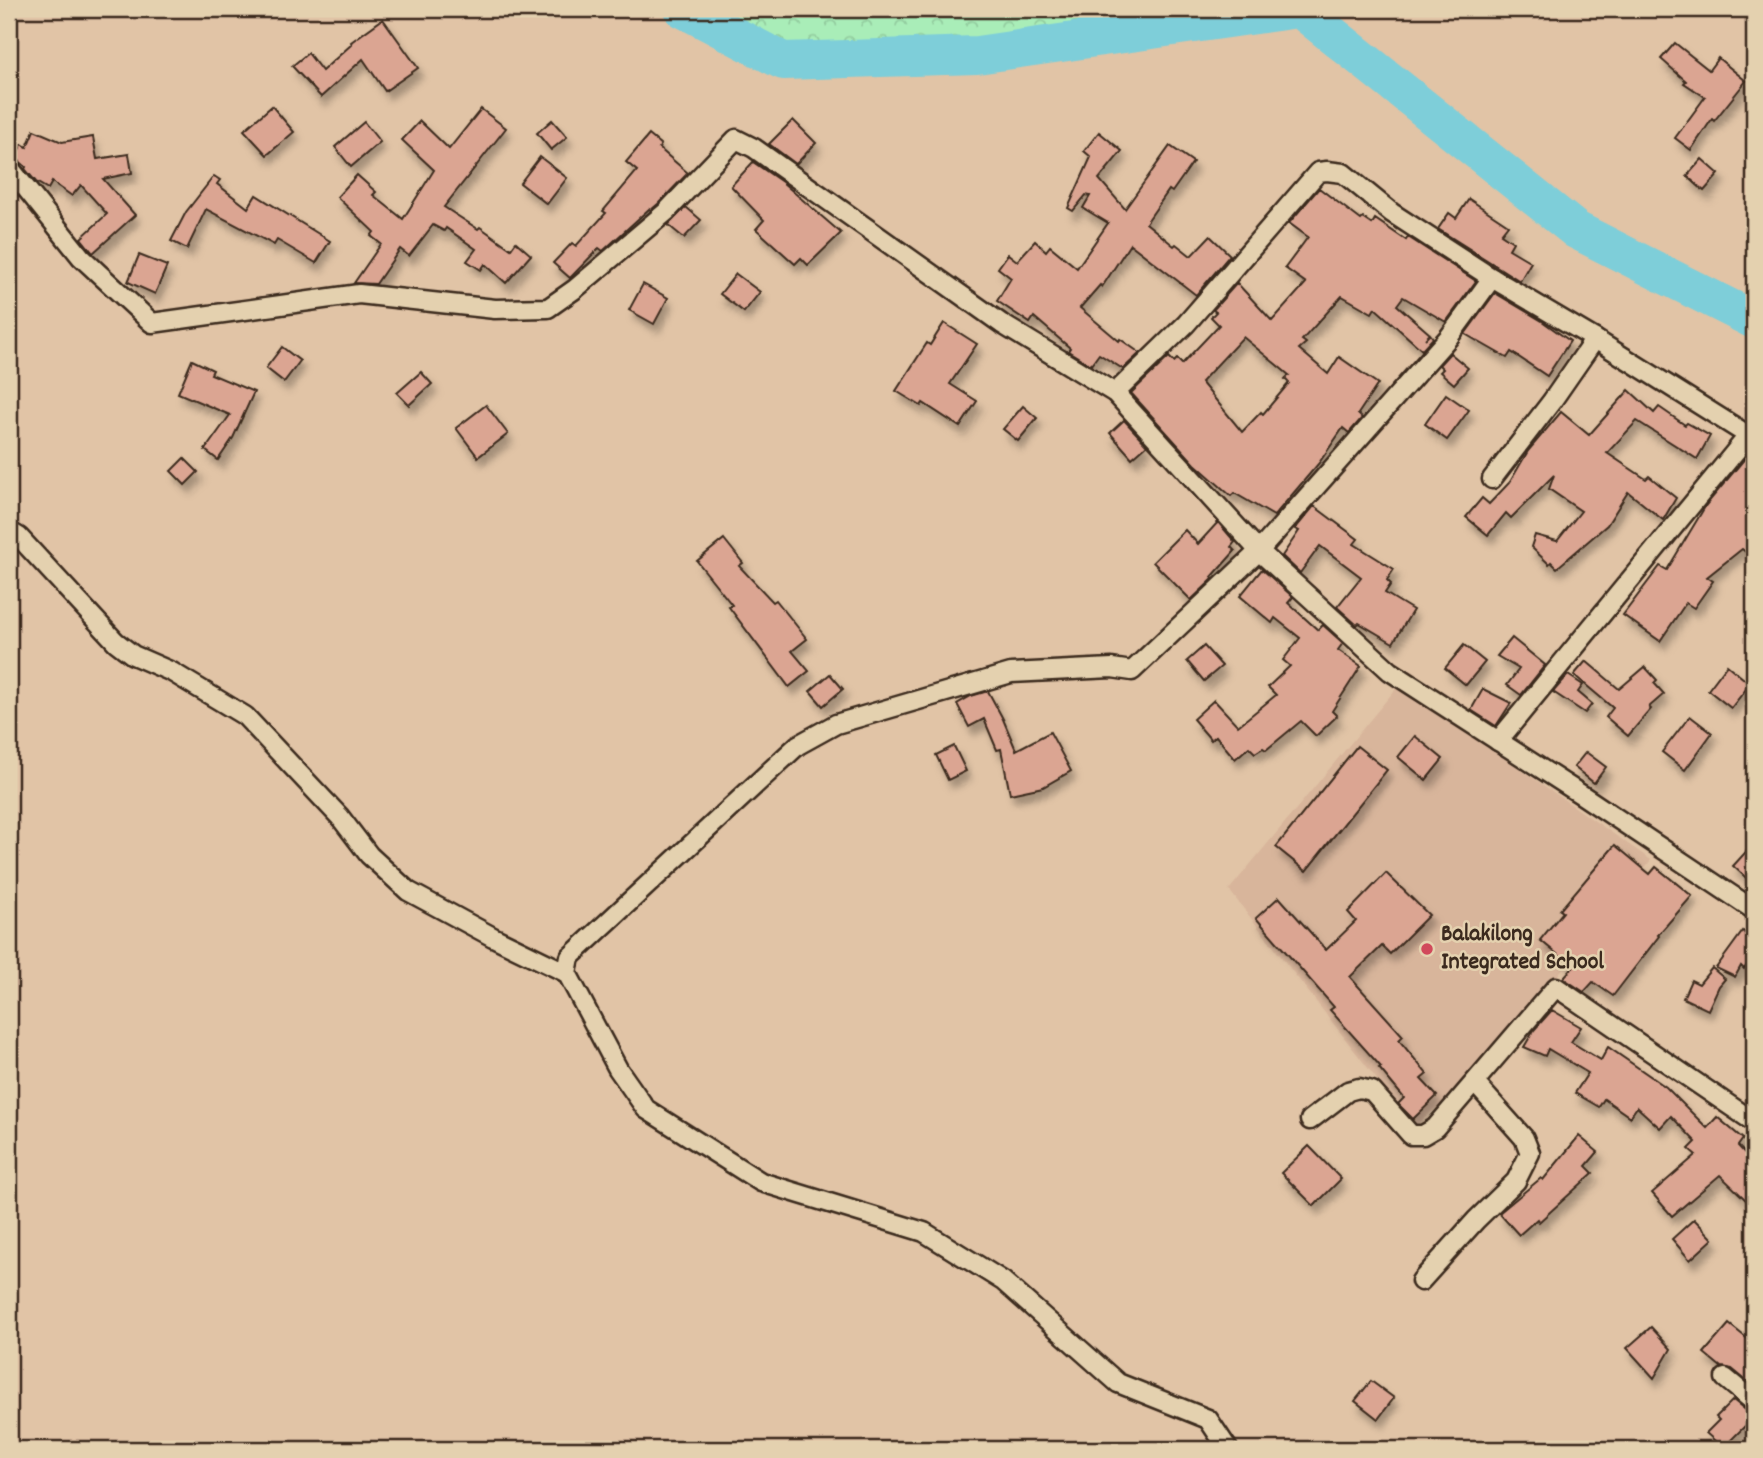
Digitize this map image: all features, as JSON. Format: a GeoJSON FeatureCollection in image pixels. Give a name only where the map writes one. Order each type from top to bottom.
{"type":"FeatureCollection","features":[{"type":"Feature","properties":{"kind":"street"},"geometry":{"type":"LineString","coordinates":[[9,167],[81,257],[152,323],[359,293],[495,309],[548,308],[575,289],[666,212],[736,139],[754,148],[1003,324],[1115,393],[1259,551],[1390,671],[1754,910]]}},
{"type":"Feature","properties":{"kind":"street"},"geometry":{"type":"LineString","coordinates":[[1115,393],[1186,324],[1318,172],[1327,171],[1343,173],[1392,213],[1492,278],[1751,437],[1498,741]]}},
{"type":"Feature","properties":{"kind":"street"},"geometry":{"type":"LineString","coordinates":[[567,973],[570,957],[798,745],[836,724],[1011,673],[1112,668],[1132,671],[1259,551],[1449,337],[1492,278]]}},
{"type":"Feature","properties":{"kind":"street"},"geometry":{"type":"LineString","coordinates":[[1492,479],[1552,401],[1595,339]]}},
{"type":"Feature","properties":{"kind":"street"},"geometry":{"type":"LineString","coordinates":[[9,531],[19,537],[116,642],[133,655],[172,672],[245,716],[340,817],[369,855],[408,891],[567,973],[618,1069],[646,1109],[761,1182],[925,1232],[1003,1281],[1118,1383],[1208,1419],[1228,1449]]}},
{"type":"Feature","properties":{"kind":"street"},"geometry":{"type":"LineString","coordinates":[[1310,1121],[1348,1091],[1359,1088],[1372,1091],[1411,1135],[1423,1135],[1435,1128],[1556,987],[1754,1122]]}},
{"type":"Feature","properties":{"kind":"street"},"geometry":{"type":"LineString","coordinates":[[1421,1281],[1476,1220],[1516,1181],[1530,1153],[1524,1138],[1475,1083]]}},
{"type":"Feature","properties":{"kind":"street"},"geometry":{"type":"LineString","coordinates":[[1725,1378],[1754,1402]]}},
{"type":"Feature","properties":{"kind":"shaded area","name":"Balakilong Integrated School"},"geometry":{"type":"Polygon","coordinates":[[[1399,685],[1651,860],[1531,1008],[1448,1098],[1414,1127],[1229,890],[1399,685]]]}},
{"type":"Feature","properties":{"kind":"green space"},"geometry":{"type":"Polygon","coordinates":[[[689,9],[1298,9],[977,55],[783,61],[689,9]]]}},
{"type":"Feature","properties":{"kind":"building"},"geometry":{"type":"Polygon","coordinates":[[[383,19],[418,68],[385,91],[363,59],[321,97],[292,66],[308,53],[322,71],[352,44],[351,42],[383,19]]]}},
{"type":"Feature","properties":{"kind":"building"},"geometry":{"type":"Polygon","coordinates":[[[1675,43],[1709,70],[1718,58],[1746,81],[1714,121],[1712,119],[1691,150],[1675,138],[1705,97],[1684,83],[1686,81],[1661,59],[1675,43]]]}},
{"type":"Feature","properties":{"kind":"building"},"geometry":{"type":"Polygon","coordinates":[[[272,106],[294,132],[267,155],[244,130],[272,106]]]}},
{"type":"Feature","properties":{"kind":"building"},"geometry":{"type":"Polygon","coordinates":[[[481,109],[506,128],[444,207],[478,229],[480,227],[511,249],[516,242],[531,255],[506,283],[485,264],[481,270],[467,261],[476,249],[446,228],[444,231],[433,225],[409,256],[400,249],[376,284],[354,283],[381,244],[371,236],[374,232],[337,197],[357,175],[376,192],[373,195],[403,219],[434,170],[402,140],[420,121],[449,149],[481,109]]]}},
{"type":"Feature","properties":{"kind":"building"},"geometry":{"type":"Polygon","coordinates":[[[552,120],[567,137],[551,150],[537,133],[552,120]]]}},
{"type":"Feature","properties":{"kind":"building"},"geometry":{"type":"Polygon","coordinates":[[[793,120],[816,143],[796,164],[769,144],[793,120]]]}},
{"type":"Feature","properties":{"kind":"building"},"geometry":{"type":"Polygon","coordinates":[[[364,122],[380,142],[351,167],[335,147],[364,122]]]}},
{"type":"Feature","properties":{"kind":"building"},"geometry":{"type":"Polygon","coordinates":[[[34,130],[62,142],[93,137],[97,159],[129,154],[132,173],[103,179],[135,215],[93,253],[81,238],[107,214],[81,185],[72,196],[52,182],[48,189],[36,182],[15,157],[22,144],[27,147],[34,130]]]}},
{"type":"Feature","properties":{"kind":"building"},"geometry":{"type":"Polygon","coordinates":[[[1099,132],[1122,151],[1099,179],[1125,209],[1170,146],[1193,162],[1146,223],[1191,256],[1210,236],[1230,255],[1196,295],[1130,244],[1102,287],[1100,285],[1080,308],[1119,341],[1120,339],[1140,353],[1123,369],[1099,354],[1091,365],[1068,351],[1070,348],[1034,317],[1030,323],[997,301],[1011,278],[998,268],[1008,254],[1017,261],[1035,241],[1046,251],[1050,246],[1077,268],[1108,223],[1083,208],[1090,196],[1086,195],[1073,211],[1068,208],[1091,157],[1084,151],[1099,132]]]}},
{"type":"Feature","properties":{"kind":"building"},"geometry":{"type":"Polygon","coordinates":[[[649,135],[661,145],[659,148],[688,173],[658,204],[603,251],[599,248],[570,278],[553,263],[572,243],[576,246],[606,213],[603,211],[637,171],[626,162],[649,135]]]}},
{"type":"Feature","properties":{"kind":"building"},"geometry":{"type":"Polygon","coordinates":[[[540,157],[567,178],[547,204],[520,183],[540,157]]]}},
{"type":"Feature","properties":{"kind":"building"},"geometry":{"type":"Polygon","coordinates":[[[1702,159],[1719,174],[1704,191],[1687,176],[1702,159]]]}},
{"type":"Feature","properties":{"kind":"building"},"geometry":{"type":"Polygon","coordinates":[[[753,162],[782,182],[841,233],[808,265],[801,258],[795,264],[756,229],[764,220],[731,186],[753,162]]]}},
{"type":"Feature","properties":{"kind":"building"},"geometry":{"type":"Polygon","coordinates":[[[214,176],[220,180],[217,184],[248,208],[256,195],[330,241],[316,263],[277,240],[274,245],[206,209],[187,249],[171,241],[186,212],[214,176]]]}},
{"type":"Feature","properties":{"kind":"building"},"geometry":{"type":"Polygon","coordinates":[[[1319,188],[1361,220],[1363,218],[1372,224],[1375,219],[1476,281],[1446,322],[1403,297],[1397,305],[1433,338],[1422,350],[1375,308],[1372,313],[1342,296],[1302,340],[1306,343],[1299,349],[1328,374],[1339,357],[1378,384],[1358,414],[1362,418],[1349,433],[1343,428],[1319,463],[1274,516],[1234,493],[1231,496],[1195,464],[1131,393],[1169,357],[1182,364],[1219,325],[1211,317],[1216,312],[1213,310],[1237,283],[1272,321],[1306,283],[1285,268],[1308,237],[1289,223],[1319,188]],[[1243,337],[1201,382],[1242,432],[1261,412],[1263,414],[1289,383],[1285,379],[1289,375],[1243,337]]]}},
{"type":"Feature","properties":{"kind":"building"},"geometry":{"type":"Polygon","coordinates":[[[1469,199],[1508,225],[1501,234],[1513,242],[1509,249],[1531,262],[1520,281],[1438,229],[1449,213],[1456,218],[1469,199]]]}},
{"type":"Feature","properties":{"kind":"building"},"geometry":{"type":"Polygon","coordinates":[[[686,207],[701,220],[684,238],[668,225],[686,207]]]}},
{"type":"Feature","properties":{"kind":"building"},"geometry":{"type":"Polygon","coordinates":[[[139,255],[167,266],[155,294],[128,282],[139,255]]]}},
{"type":"Feature","properties":{"kind":"building"},"geometry":{"type":"Polygon","coordinates":[[[736,274],[760,292],[744,312],[720,294],[736,274]]]}},
{"type":"Feature","properties":{"kind":"building"},"geometry":{"type":"Polygon","coordinates":[[[643,284],[668,298],[654,324],[629,310],[643,284]]]}},
{"type":"Feature","properties":{"kind":"building"},"geometry":{"type":"Polygon","coordinates":[[[1495,293],[1570,341],[1547,376],[1511,352],[1507,358],[1465,334],[1495,293]]]}},
{"type":"Feature","properties":{"kind":"building"},"geometry":{"type":"Polygon","coordinates":[[[944,323],[977,344],[950,384],[977,401],[960,427],[923,403],[921,406],[896,391],[927,343],[930,345],[944,323]]]}},
{"type":"Feature","properties":{"kind":"building"},"geometry":{"type":"Polygon","coordinates":[[[282,347],[300,361],[284,382],[266,368],[282,347]]]}},
{"type":"Feature","properties":{"kind":"building"},"geometry":{"type":"Polygon","coordinates":[[[1450,353],[1468,368],[1454,384],[1440,372],[1443,369],[1439,365],[1450,353]]]}},
{"type":"Feature","properties":{"kind":"building"},"geometry":{"type":"Polygon","coordinates":[[[192,360],[213,370],[211,374],[254,392],[233,438],[218,460],[205,450],[230,415],[178,393],[192,360]]]}},
{"type":"Feature","properties":{"kind":"building"},"geometry":{"type":"Polygon","coordinates":[[[421,372],[432,384],[409,405],[397,393],[421,372]]]}},
{"type":"Feature","properties":{"kind":"building"},"geometry":{"type":"Polygon","coordinates":[[[1629,390],[1654,413],[1659,407],[1685,425],[1687,423],[1710,436],[1697,459],[1637,421],[1607,453],[1646,479],[1649,476],[1676,498],[1663,520],[1628,492],[1607,525],[1557,568],[1531,547],[1535,535],[1557,541],[1581,511],[1549,489],[1554,475],[1511,518],[1506,513],[1488,535],[1466,517],[1482,498],[1489,504],[1510,482],[1528,451],[1561,412],[1589,435],[1629,390]]]}},
{"type":"Feature","properties":{"kind":"building"},"geometry":{"type":"Polygon","coordinates":[[[1446,394],[1469,410],[1447,440],[1425,424],[1446,394]]]}},
{"type":"Feature","properties":{"kind":"building"},"geometry":{"type":"Polygon","coordinates":[[[486,405],[508,434],[478,457],[456,428],[486,405]]]}},
{"type":"Feature","properties":{"kind":"building"},"geometry":{"type":"Polygon","coordinates":[[[1023,406],[1037,418],[1018,441],[1003,429],[1023,406]]]}},
{"type":"Feature","properties":{"kind":"building"},"geometry":{"type":"Polygon","coordinates":[[[1124,420],[1147,445],[1132,458],[1110,433],[1124,420]]]}},
{"type":"Feature","properties":{"kind":"building"},"geometry":{"type":"Polygon","coordinates":[[[1746,457],[1754,463],[1754,559],[1742,549],[1707,577],[1713,581],[1694,608],[1686,603],[1660,641],[1623,615],[1660,566],[1667,570],[1706,505],[1746,457]]]}},
{"type":"Feature","properties":{"kind":"building"},"geometry":{"type":"Polygon","coordinates":[[[184,458],[198,472],[185,485],[171,471],[184,458]]]}},
{"type":"Feature","properties":{"kind":"building"},"geometry":{"type":"Polygon","coordinates":[[[1314,506],[1358,539],[1354,544],[1394,569],[1387,580],[1391,584],[1385,593],[1413,610],[1393,643],[1359,623],[1357,625],[1337,607],[1361,577],[1320,546],[1300,573],[1282,556],[1299,531],[1295,529],[1314,506]]]}},
{"type":"Feature","properties":{"kind":"building"},"geometry":{"type":"Polygon","coordinates":[[[1218,522],[1235,542],[1231,547],[1235,551],[1213,579],[1191,600],[1153,562],[1185,530],[1198,544],[1218,522]]]}},
{"type":"Feature","properties":{"kind":"building"},"geometry":{"type":"Polygon","coordinates":[[[724,539],[743,563],[739,566],[773,602],[776,600],[807,639],[792,651],[809,671],[789,687],[729,607],[732,605],[697,561],[724,539]]]}},
{"type":"Feature","properties":{"kind":"building"},"geometry":{"type":"Polygon","coordinates":[[[1262,569],[1293,597],[1288,603],[1318,630],[1323,625],[1343,643],[1338,650],[1361,666],[1332,711],[1337,716],[1316,736],[1301,721],[1266,750],[1263,748],[1255,753],[1249,747],[1235,759],[1216,736],[1211,740],[1193,719],[1214,700],[1238,726],[1276,695],[1268,687],[1290,666],[1283,660],[1300,638],[1275,618],[1272,623],[1240,596],[1262,569]]]}},
{"type":"Feature","properties":{"kind":"building"},"geometry":{"type":"Polygon","coordinates":[[[1512,638],[1545,665],[1521,695],[1507,685],[1519,669],[1497,656],[1512,638]]]}},
{"type":"Feature","properties":{"kind":"building"},"geometry":{"type":"Polygon","coordinates":[[[1464,645],[1485,662],[1466,685],[1445,668],[1464,645]]]}},
{"type":"Feature","properties":{"kind":"building"},"geometry":{"type":"Polygon","coordinates":[[[1204,646],[1222,666],[1204,681],[1187,661],[1204,646]]]}},
{"type":"Feature","properties":{"kind":"building"},"geometry":{"type":"Polygon","coordinates":[[[1586,661],[1619,689],[1645,667],[1657,680],[1654,683],[1664,694],[1649,707],[1651,709],[1628,736],[1606,717],[1613,708],[1574,675],[1586,661]]]}},
{"type":"Feature","properties":{"kind":"building"},"geometry":{"type":"Polygon","coordinates":[[[1727,665],[1750,684],[1731,708],[1708,690],[1727,665]]]}},
{"type":"Feature","properties":{"kind":"building"},"geometry":{"type":"Polygon","coordinates":[[[830,674],[843,689],[823,706],[810,691],[830,674]]]}},
{"type":"Feature","properties":{"kind":"building"},"geometry":{"type":"Polygon","coordinates":[[[1568,675],[1583,685],[1578,692],[1592,704],[1585,713],[1553,692],[1568,675]]]}},
{"type":"Feature","properties":{"kind":"building"},"geometry":{"type":"Polygon","coordinates":[[[1483,689],[1511,703],[1496,726],[1471,710],[1483,689]]]}},
{"type":"Feature","properties":{"kind":"building"},"geometry":{"type":"Polygon","coordinates":[[[988,691],[1016,750],[1050,732],[1071,771],[1043,787],[1010,794],[1001,749],[997,750],[984,719],[969,727],[957,704],[988,691]]]}},
{"type":"Feature","properties":{"kind":"building"},"geometry":{"type":"Polygon","coordinates":[[[1690,716],[1712,733],[1685,770],[1662,752],[1690,716]]]}},
{"type":"Feature","properties":{"kind":"building"},"geometry":{"type":"Polygon","coordinates":[[[1415,736],[1443,759],[1426,780],[1398,757],[1415,736]]]}},
{"type":"Feature","properties":{"kind":"building"},"geometry":{"type":"Polygon","coordinates":[[[954,746],[966,771],[948,780],[936,755],[954,746]]]}},
{"type":"Feature","properties":{"kind":"building"},"geometry":{"type":"Polygon","coordinates":[[[1357,746],[1387,770],[1306,871],[1276,847],[1357,746]]]}},
{"type":"Feature","properties":{"kind":"building"},"geometry":{"type":"Polygon","coordinates":[[[1586,752],[1606,767],[1594,783],[1574,767],[1586,752]]]}},
{"type":"Feature","properties":{"kind":"building"},"geometry":{"type":"Polygon","coordinates":[[[1754,843],[1754,885],[1733,866],[1754,843]]]}},
{"type":"Feature","properties":{"kind":"building"},"geometry":{"type":"Polygon","coordinates":[[[1615,845],[1650,874],[1656,867],[1692,896],[1658,935],[1613,996],[1593,982],[1584,992],[1563,978],[1573,967],[1540,940],[1563,912],[1560,910],[1615,845]]]}},
{"type":"Feature","properties":{"kind":"building"},"geometry":{"type":"Polygon","coordinates":[[[1386,873],[1429,915],[1390,954],[1382,946],[1350,977],[1403,1036],[1399,1040],[1427,1074],[1421,1079],[1437,1096],[1413,1119],[1398,1104],[1404,1098],[1379,1068],[1381,1067],[1330,1010],[1334,1007],[1256,918],[1279,897],[1326,950],[1356,921],[1348,912],[1386,873]]]}},
{"type":"Feature","properties":{"kind":"building"},"geometry":{"type":"Polygon","coordinates":[[[1743,931],[1754,940],[1754,956],[1744,969],[1741,966],[1735,977],[1716,968],[1743,931]]]}},
{"type":"Feature","properties":{"kind":"building"},"geometry":{"type":"Polygon","coordinates":[[[1712,968],[1725,979],[1708,1010],[1683,998],[1691,980],[1699,984],[1712,968]]]}},
{"type":"Feature","properties":{"kind":"building"},"geometry":{"type":"Polygon","coordinates":[[[1552,1010],[1581,1027],[1571,1042],[1601,1060],[1608,1047],[1666,1087],[1707,1128],[1717,1117],[1743,1139],[1738,1146],[1754,1163],[1754,1192],[1746,1200],[1720,1175],[1672,1216],[1652,1193],[1696,1155],[1689,1149],[1696,1142],[1671,1116],[1660,1128],[1637,1107],[1630,1117],[1604,1099],[1599,1107],[1575,1093],[1588,1073],[1548,1049],[1545,1056],[1524,1047],[1534,1030],[1552,1010]]]}},
{"type":"Feature","properties":{"kind":"building"},"geometry":{"type":"Polygon","coordinates":[[[1579,1136],[1598,1152],[1586,1166],[1593,1173],[1539,1222],[1537,1219],[1519,1235],[1499,1213],[1541,1178],[1543,1180],[1579,1136]]]}},
{"type":"Feature","properties":{"kind":"building"},"geometry":{"type":"Polygon","coordinates":[[[1309,1146],[1341,1179],[1314,1206],[1281,1173],[1309,1146]]]}},
{"type":"Feature","properties":{"kind":"building"},"geometry":{"type":"Polygon","coordinates":[[[1694,1219],[1713,1239],[1690,1260],[1672,1239],[1694,1219]]]}},
{"type":"Feature","properties":{"kind":"building"},"geometry":{"type":"Polygon","coordinates":[[[1729,1324],[1754,1344],[1754,1387],[1732,1369],[1721,1367],[1704,1353],[1729,1324]]]}},
{"type":"Feature","properties":{"kind":"building"},"geometry":{"type":"Polygon","coordinates":[[[1651,1327],[1671,1349],[1654,1378],[1627,1348],[1651,1327]]]}},
{"type":"Feature","properties":{"kind":"building"},"geometry":{"type":"Polygon","coordinates":[[[1371,1381],[1394,1398],[1378,1419],[1355,1401],[1371,1381]]]}},
{"type":"Feature","properties":{"kind":"building"},"geometry":{"type":"Polygon","coordinates":[[[1733,1400],[1754,1413],[1754,1417],[1723,1448],[1706,1433],[1719,1420],[1716,1417],[1733,1400]]]}},
{"type":"Feature","properties":{"kind":"waterway"},"geometry":{"type":"LineString","coordinates":[[683,9],[783,61],[977,55],[1298,9]]}},
{"type":"Feature","properties":{"kind":"waterway"},"geometry":{"type":"LineString","coordinates":[[1300,9],[1576,230],[1754,320]]}},
{"type":"Feature","properties":{"kind":"place","name":"Balakilong Integrated School"},"geometry":{"type":"Point","coordinates":[1427,949]}}]}
